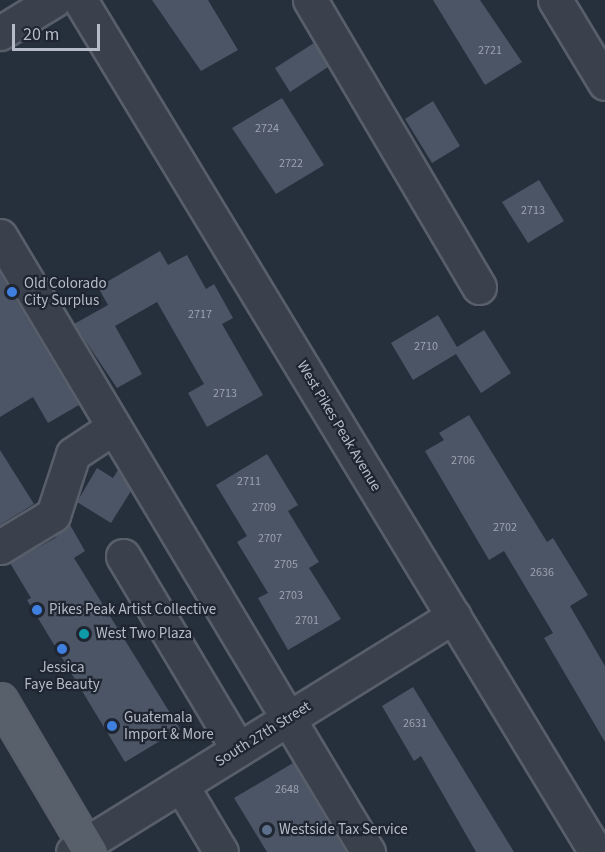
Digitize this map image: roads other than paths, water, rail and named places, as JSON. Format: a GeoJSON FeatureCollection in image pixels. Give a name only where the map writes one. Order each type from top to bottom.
{"type":"FeatureCollection","features":[{"type":"Feature","properties":{"kind":"main road"},"geometry":{"type":"LineString","coordinates":[[0,700],[83,850]]}},
{"type":"Feature","properties":{"kind":"street"},"geometry":{"type":"LineString","coordinates":[[0,33],[54,0]]}},
{"type":"Feature","properties":{"kind":"street","name":"West Pikes Peak Avenue"},"geometry":{"type":"LineString","coordinates":[[80,0],[596,852]]}},
{"type":"Feature","properties":{"kind":"street"},"geometry":{"type":"LineString","coordinates":[[310,0],[479,287]]}},
{"type":"Feature","properties":{"kind":"street"},"geometry":{"type":"LineString","coordinates":[[555,0],[605,82]]}},
{"type":"Feature","properties":{"kind":"street"},"geometry":{"type":"LineString","coordinates":[[0,236],[368,852]]}},
{"type":"Feature","properties":{"kind":"street"},"geometry":{"type":"LineString","coordinates":[[0,547],[53,514],[73,454],[114,427]]}},
{"type":"Feature","properties":{"kind":"street"},"geometry":{"type":"LineString","coordinates":[[123,556],[238,749]]}},
{"type":"Feature","properties":{"kind":"street","name":"South 27th Street"},"geometry":{"type":"LineString","coordinates":[[83,850],[238,749],[454,616]]}},
{"type":"Feature","properties":{"kind":"street"},"geometry":{"type":"LineString","coordinates":[[181,785],[221,852]]}},
{"type":"Feature","properties":{"kind":"place","name":"Old Colorado City Surplus"},"geometry":{"type":"Point","coordinates":[12,292]}},
{"type":"Feature","properties":{"kind":"place","name":"Pikes Peak Artist Collective"},"geometry":{"type":"Point","coordinates":[37,610]}},
{"type":"Feature","properties":{"kind":"place","name":"West Two Plaza"},"geometry":{"type":"Point","coordinates":[84,634]}},
{"type":"Feature","properties":{"kind":"place","name":"Jessica Faye Beauty"},"geometry":{"type":"Point","coordinates":[62,649]}},
{"type":"Feature","properties":{"kind":"place","name":"Guatemala Import & More"},"geometry":{"type":"Point","coordinates":[112,726]}},
{"type":"Feature","properties":{"kind":"place","name":"Westside Tax Service"},"geometry":{"type":"Point","coordinates":[267,830]}}]}
